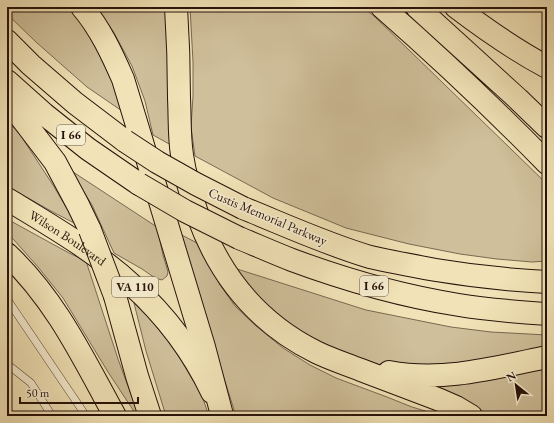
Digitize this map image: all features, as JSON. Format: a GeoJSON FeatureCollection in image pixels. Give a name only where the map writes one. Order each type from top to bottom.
{"type":"FeatureCollection","features":[{"type":"Feature","properties":{"kind":"main road","name":"Wilson Boulevard"},"geometry":{"type":"LineString","coordinates":[[7,199],[58,230],[109,266],[132,284],[154,306],[172,328],[201,370],[222,415],[204,347],[123,79],[100,33],[82,7]]}},
{"type":"Feature","properties":{"kind":"main road"},"geometry":{"type":"LineString","coordinates":[[176,7],[182,155],[194,206],[204,232],[222,268],[233,284],[260,314],[280,330],[316,352],[440,400],[471,416]]}},
{"type":"Feature","properties":{"kind":"main road"},"geometry":{"type":"LineString","coordinates":[[382,7],[502,117],[547,163]]}},
{"type":"Feature","properties":{"kind":"main road"},"geometry":{"type":"LineString","coordinates":[[417,7],[547,127]]}},
{"type":"Feature","properties":{"kind":"main road"},"geometry":{"type":"LineString","coordinates":[[456,7],[517,50],[547,67]]}},
{"type":"Feature","properties":{"kind":"main road","name":"Custis Memorial Parkway"},"geometry":{"type":"LineString","coordinates":[[7,41],[75,103],[125,141],[157,162],[243,208],[320,240],[370,257],[441,271],[537,282]]}},
{"type":"Feature","properties":{"kind":"main road","name":"I 66"},"geometry":{"type":"LineString","coordinates":[[7,81],[44,114],[88,149],[139,184],[184,211],[239,238],[297,262],[346,279],[422,298],[459,305],[515,312],[547,314]]}},
{"type":"Feature","properties":{"kind":"main road"},"geometry":{"type":"LineString","coordinates":[[7,99],[55,162],[90,230],[115,296],[137,376],[150,416]]}},
{"type":"Feature","properties":{"kind":"main road"},"geometry":{"type":"LineString","coordinates":[[7,254],[21,267],[49,302],[74,342],[115,416]]}},
{"type":"Feature","properties":{"kind":"main road"},"geometry":{"type":"LineString","coordinates":[[346,364],[428,376],[481,371],[547,357]]}},
{"type":"Feature","properties":{"kind":"lane"},"geometry":{"type":"LineString","coordinates":[[7,299],[86,416]]}},
{"type":"Feature","properties":{"kind":"lane"},"geometry":{"type":"LineString","coordinates":[[7,364],[31,383],[52,416]]}},
{"type":"Feature","properties":{"kind":"shaded area"},"geometry":{"type":"Polygon","coordinates":[[[7,7],[67,7],[82,24],[106,65],[125,113],[87,87],[36,42],[7,14],[7,7]]]}},
{"type":"Feature","properties":{"kind":"shaded area"},"geometry":{"type":"Polygon","coordinates":[[[94,7],[170,7],[171,145],[153,135],[145,101],[132,66],[113,31],[94,7]]]}},
{"type":"Feature","properties":{"kind":"shaded area"},"geometry":{"type":"Polygon","coordinates":[[[190,7],[363,7],[547,184],[547,261],[532,262],[460,254],[409,244],[346,228],[273,198],[195,156],[191,127],[193,62],[190,7]]]}},
{"type":"Feature","properties":{"kind":"shaded area"},"geometry":{"type":"Polygon","coordinates":[[[7,120],[21,136],[76,224],[7,186],[7,120]]]}},
{"type":"Feature","properties":{"kind":"shaded area"},"geometry":{"type":"Polygon","coordinates":[[[70,170],[157,227],[168,272],[167,276],[162,280],[155,278],[114,253],[92,205],[70,170]]]}},
{"type":"Feature","properties":{"kind":"shaded area"},"geometry":{"type":"Polygon","coordinates":[[[7,219],[86,261],[118,359],[139,416],[137,416],[108,372],[63,298],[38,267],[7,234],[7,219]]]}},
{"type":"Feature","properties":{"kind":"shaded area"},"geometry":{"type":"Polygon","coordinates":[[[178,233],[197,243],[220,285],[235,306],[256,326],[283,348],[310,365],[336,378],[412,407],[442,416],[236,416],[178,233]]]}},
{"type":"Feature","properties":{"kind":"shaded area"},"geometry":{"type":"Polygon","coordinates":[[[234,268],[366,310],[451,327],[491,332],[547,335],[547,352],[496,363],[383,366],[348,354],[297,330],[276,314],[256,295],[234,268]]]}},
{"type":"Feature","properties":{"kind":"shaded area"},"geometry":{"type":"Polygon","coordinates":[[[134,303],[146,314],[167,339],[181,360],[202,396],[209,416],[166,416],[146,351],[134,303]]]}},
{"type":"Feature","properties":{"kind":"shaded area"},"geometry":{"type":"Polygon","coordinates":[[[547,366],[547,416],[486,416],[468,403],[423,385],[547,366]]]}}]}
